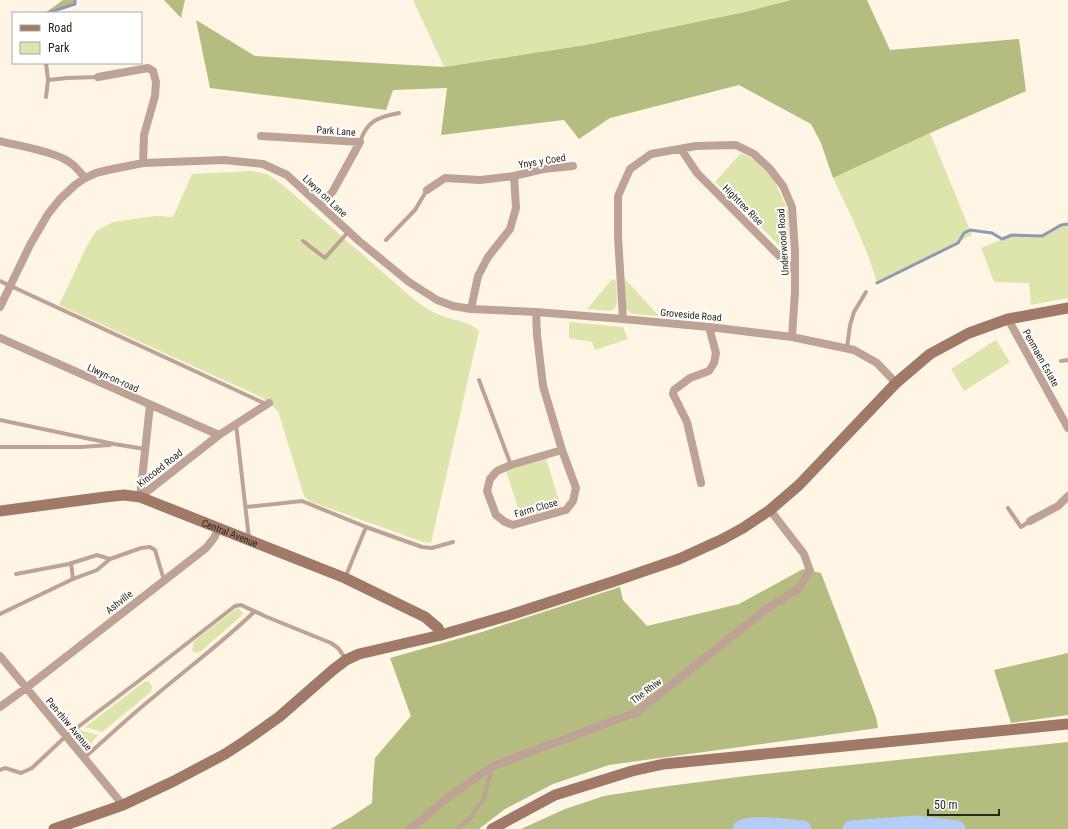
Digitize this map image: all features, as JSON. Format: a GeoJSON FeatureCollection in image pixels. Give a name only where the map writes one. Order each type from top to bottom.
{"type":"FeatureCollection","features":[{"type":"Feature","properties":{"kind":"street"},"geometry":{"type":"LineString","coordinates":[[98,77],[148,68],[153,70],[156,82],[155,96],[144,135],[143,163]]}},
{"type":"Feature","properties":{"kind":"street","name":"Park Lane"},"geometry":{"type":"LineString","coordinates":[[261,136],[360,142],[333,191],[321,205]]}},
{"type":"Feature","properties":{"kind":"street"},"geometry":{"type":"LineString","coordinates":[[0,141],[62,158],[72,164],[85,178]]}},
{"type":"Feature","properties":{"kind":"street","name":"Underwood Road"},"geometry":{"type":"LineString","coordinates":[[622,318],[618,237],[618,196],[630,169],[651,154],[696,146],[736,145],[754,154],[770,169],[783,186],[792,207],[796,292],[792,337]]}},
{"type":"Feature","properties":{"kind":"street","name":"Hightree Rise"},"geometry":{"type":"LineString","coordinates":[[681,149],[697,173],[795,272]]}},
{"type":"Feature","properties":{"kind":"street","name":"Llwyn on Lane"},"geometry":{"type":"LineString","coordinates":[[0,307],[30,245],[48,214],[60,199],[85,178],[102,172],[143,163],[224,160],[263,164],[287,175],[349,231],[409,282],[437,300],[453,306],[471,309]]}},
{"type":"Feature","properties":{"kind":"street","name":"Ynys y Coed"},"geometry":{"type":"LineString","coordinates":[[427,190],[445,178],[480,180],[514,176],[543,169],[574,166]]}},
{"type":"Feature","properties":{"kind":"street","name":"Ynys y Coed"},"geometry":{"type":"LineString","coordinates":[[471,309],[478,276],[488,257],[510,229],[516,208],[514,176]]}},
{"type":"Feature","properties":{"kind":"street"},"geometry":{"type":"LineString","coordinates":[[54,829],[123,805],[187,774],[245,741],[279,716],[334,669],[346,660],[359,654],[441,635],[510,615],[679,559],[723,540],[770,510],[799,485],[896,383],[930,354],[969,333],[1008,319],[1068,308]]}},
{"type":"Feature","properties":{"kind":"street","name":"Groveside Road"},"geometry":{"type":"LineString","coordinates":[[471,309],[622,318],[792,337],[854,350],[877,363],[896,383]]}},
{"type":"Feature","properties":{"kind":"street","name":"Farm Close"},"geometry":{"type":"LineString","coordinates":[[536,312],[543,386],[562,450],[576,488],[573,501],[566,510],[513,525],[505,522],[496,515],[487,491],[490,480],[497,471],[511,465],[562,450]]}},
{"type":"Feature","properties":{"kind":"street","name":"Penmaen Estate"},"geometry":{"type":"LineString","coordinates":[[1008,319],[1065,416],[1068,428]]}},
{"type":"Feature","properties":{"kind":"street"},"geometry":{"type":"LineString","coordinates":[[701,483],[687,422],[673,394],[674,390],[690,378],[709,371],[714,363],[716,353],[709,327]]}},
{"type":"Feature","properties":{"kind":"street","name":"Llwyn-on-road"},"geometry":{"type":"LineString","coordinates":[[0,338],[219,435]]}},
{"type":"Feature","properties":{"kind":"street","name":"Kincoed Road"},"geometry":{"type":"LineString","coordinates":[[140,497],[219,435],[268,404]]}},
{"type":"Feature","properties":{"kind":"street","name":"Kincoed Road"},"geometry":{"type":"LineString","coordinates":[[140,497],[150,405]]}},
{"type":"Feature","properties":{"kind":"street","name":"Central Avenue"},"geometry":{"type":"LineString","coordinates":[[0,511],[105,496],[124,495],[140,497],[345,578],[425,617],[438,628],[441,635]]}},
{"type":"Feature","properties":{"kind":"street"},"geometry":{"type":"LineString","coordinates":[[1030,521],[1058,506],[1068,496]]}},
{"type":"Feature","properties":{"kind":"street","name":"The Rhiw"},"geometry":{"type":"LineString","coordinates":[[410,829],[451,795],[492,766],[637,712],[765,610],[798,589],[810,571],[804,554],[770,510]]}},
{"type":"Feature","properties":{"kind":"street","name":"Ashville"},"geometry":{"type":"LineString","coordinates":[[0,707],[206,548],[214,538],[219,528]]}},
{"type":"Feature","properties":{"kind":"street","name":"Pen-rhiw Avenue"},"geometry":{"type":"LineString","coordinates":[[0,656],[3,665],[26,688],[123,805]]}},
{"type":"Feature","properties":{"kind":"street"},"geometry":{"type":"LineString","coordinates":[[492,829],[555,795],[632,771],[664,764],[1068,724]]}},
{"type":"Feature","properties":{"kind":"lane"},"geometry":{"type":"LineString","coordinates":[[46,64],[48,80],[46,97]]}},
{"type":"Feature","properties":{"kind":"lane"},"geometry":{"type":"LineString","coordinates":[[48,80],[98,77]]}},
{"type":"Feature","properties":{"kind":"lane"},"geometry":{"type":"LineString","coordinates":[[360,142],[363,134],[372,122],[382,116],[399,113]]}},
{"type":"Feature","properties":{"kind":"lane"},"geometry":{"type":"LineString","coordinates":[[386,240],[415,210],[427,190]]}},
{"type":"Feature","properties":{"kind":"lane"},"geometry":{"type":"LineString","coordinates":[[303,241],[325,258],[349,231]]}},
{"type":"Feature","properties":{"kind":"lane"},"geometry":{"type":"LineString","coordinates":[[0,280],[268,404]]}},
{"type":"Feature","properties":{"kind":"lane"},"geometry":{"type":"LineString","coordinates":[[847,349],[850,325],[854,312],[866,292]]}},
{"type":"Feature","properties":{"kind":"lane"},"geometry":{"type":"LineString","coordinates":[[1061,361],[1068,360]]}},
{"type":"Feature","properties":{"kind":"lane"},"geometry":{"type":"LineString","coordinates":[[479,380],[511,465]]}},
{"type":"Feature","properties":{"kind":"lane"},"geometry":{"type":"LineString","coordinates":[[0,420],[145,449]]}},
{"type":"Feature","properties":{"kind":"lane"},"geometry":{"type":"LineString","coordinates":[[236,424],[249,540]]}},
{"type":"Feature","properties":{"kind":"lane"},"geometry":{"type":"LineString","coordinates":[[0,447],[81,447],[114,444]]}},
{"type":"Feature","properties":{"kind":"lane"},"geometry":{"type":"LineString","coordinates":[[246,507],[302,501],[366,527],[422,547],[432,548],[453,542]]}},
{"type":"Feature","properties":{"kind":"lane"},"geometry":{"type":"LineString","coordinates":[[1008,508],[1021,527],[1030,521]]}},
{"type":"Feature","properties":{"kind":"lane"},"geometry":{"type":"LineString","coordinates":[[345,578],[366,527]]}},
{"type":"Feature","properties":{"kind":"lane"},"geometry":{"type":"LineString","coordinates":[[0,614],[73,579],[97,570],[110,559],[141,548],[150,547],[155,550],[164,580]]}},
{"type":"Feature","properties":{"kind":"lane"},"geometry":{"type":"LineString","coordinates":[[16,574],[98,556],[110,559]]}},
{"type":"Feature","properties":{"kind":"lane"},"geometry":{"type":"LineString","coordinates":[[71,563],[73,579]]}},
{"type":"Feature","properties":{"kind":"lane"},"geometry":{"type":"LineString","coordinates":[[0,770],[5,768],[21,773],[32,768],[66,736],[235,606],[241,606],[331,643],[338,648],[346,660]]}},
{"type":"Feature","properties":{"kind":"lane"},"geometry":{"type":"LineString","coordinates":[[84,758],[156,694],[201,659],[254,612]]}},
{"type":"Feature","properties":{"kind":"lane"},"geometry":{"type":"LineString","coordinates":[[458,829],[471,817],[484,798],[492,766]]}},
{"type":"Feature","properties":{"kind":"green space"},"geometry":{"type":"Polygon","coordinates":[[[63,0],[75,0],[75,4],[46,12],[63,0]]]}},
{"type":"Feature","properties":{"kind":"green space"},"geometry":{"type":"Polygon","coordinates":[[[164,0],[185,0],[181,18],[164,0]]]}},
{"type":"Feature","properties":{"kind":"green space"},"geometry":{"type":"Polygon","coordinates":[[[413,0],[791,0],[745,12],[586,45],[444,67],[413,0]]]}},
{"type":"Feature","properties":{"kind":"green space"},"geometry":{"type":"Polygon","coordinates":[[[791,0],[867,0],[890,50],[1019,39],[1026,91],[833,178],[821,143],[811,124],[739,85],[610,118],[579,139],[564,120],[441,135],[447,88],[393,90],[386,110],[210,88],[196,20],[255,56],[444,67],[586,45],[745,12],[791,0]]]}},
{"type":"Feature","properties":{"kind":"green space"},"geometry":{"type":"Polygon","coordinates":[[[930,133],[972,235],[877,283],[863,243],[833,178],[930,133]]]}},
{"type":"Feature","properties":{"kind":"green space"},"geometry":{"type":"Polygon","coordinates":[[[741,153],[755,160],[773,178],[788,211],[789,247],[783,249],[715,182],[741,153]]]}},
{"type":"Feature","properties":{"kind":"green space"},"geometry":{"type":"Polygon","coordinates":[[[252,171],[267,174],[283,185],[421,305],[447,318],[471,325],[479,331],[431,543],[423,542],[309,501],[304,496],[278,411],[263,398],[59,305],[87,246],[96,231],[113,222],[155,216],[173,217],[192,174],[252,171]]]}},
{"type":"Feature","properties":{"kind":"green space"},"geometry":{"type":"Polygon","coordinates":[[[1068,224],[1068,298],[1031,305],[1029,283],[994,282],[981,248],[1012,235],[1042,236],[1061,225],[1068,224]]]}},
{"type":"Feature","properties":{"kind":"green space"},"geometry":{"type":"Polygon","coordinates":[[[624,278],[659,316],[632,314],[626,309],[624,278]]]}},
{"type":"Feature","properties":{"kind":"green space"},"geometry":{"type":"Polygon","coordinates":[[[612,279],[616,281],[617,305],[614,309],[611,311],[587,309],[612,279]]]}},
{"type":"Feature","properties":{"kind":"green space"},"geometry":{"type":"Polygon","coordinates":[[[569,322],[623,327],[628,339],[595,350],[592,342],[569,338],[569,322]]]}},
{"type":"Feature","properties":{"kind":"green space"},"geometry":{"type":"Polygon","coordinates":[[[996,340],[1010,362],[964,391],[951,369],[996,340]]]}},
{"type":"Feature","properties":{"kind":"green space"},"geometry":{"type":"Polygon","coordinates":[[[546,458],[561,507],[522,520],[506,471],[546,458]]]}},
{"type":"Feature","properties":{"kind":"green space"},"geometry":{"type":"Polygon","coordinates":[[[803,569],[821,573],[876,717],[878,728],[609,765],[553,784],[505,809],[479,829],[330,829],[372,803],[375,758],[411,716],[390,658],[482,632],[620,587],[623,600],[647,626],[739,604],[803,569]]]}},
{"type":"Feature","properties":{"kind":"green space"},"geometry":{"type":"Polygon","coordinates":[[[236,609],[239,609],[243,613],[240,617],[200,652],[197,653],[192,651],[194,641],[236,609]]]}},
{"type":"Feature","properties":{"kind":"green space"},"geometry":{"type":"Polygon","coordinates":[[[1068,653],[1068,715],[1011,723],[994,670],[1068,653]]]}},
{"type":"Feature","properties":{"kind":"green space"},"geometry":{"type":"Polygon","coordinates":[[[148,681],[152,686],[151,692],[102,732],[85,727],[144,682],[148,681]]]}},
{"type":"Feature","properties":{"kind":"green space"},"geometry":{"type":"Polygon","coordinates":[[[80,730],[98,735],[86,750],[74,735],[80,730]]]}},
{"type":"Feature","properties":{"kind":"green space"},"geometry":{"type":"Polygon","coordinates":[[[1068,742],[1068,829],[521,829],[565,809],[604,796],[746,776],[1068,742]]]}},
{"type":"Feature","properties":{"kind":"waterway"},"geometry":{"type":"LineString","coordinates":[[50,12],[75,4],[75,0]]}},
{"type":"Feature","properties":{"kind":"waterway"},"geometry":{"type":"LineString","coordinates":[[877,283],[958,243],[964,233],[970,230],[992,233],[1002,239],[1012,235],[1042,236],[1061,225],[1068,224]]}},
{"type":"Feature","properties":{"kind":"waterway"},"geometry":{"type":"LineString","coordinates":[[851,829],[916,824],[957,829]]}},
{"type":"Feature","properties":{"kind":"waterway"},"geometry":{"type":"LineString","coordinates":[[741,829],[752,826],[803,829]]}}]}
